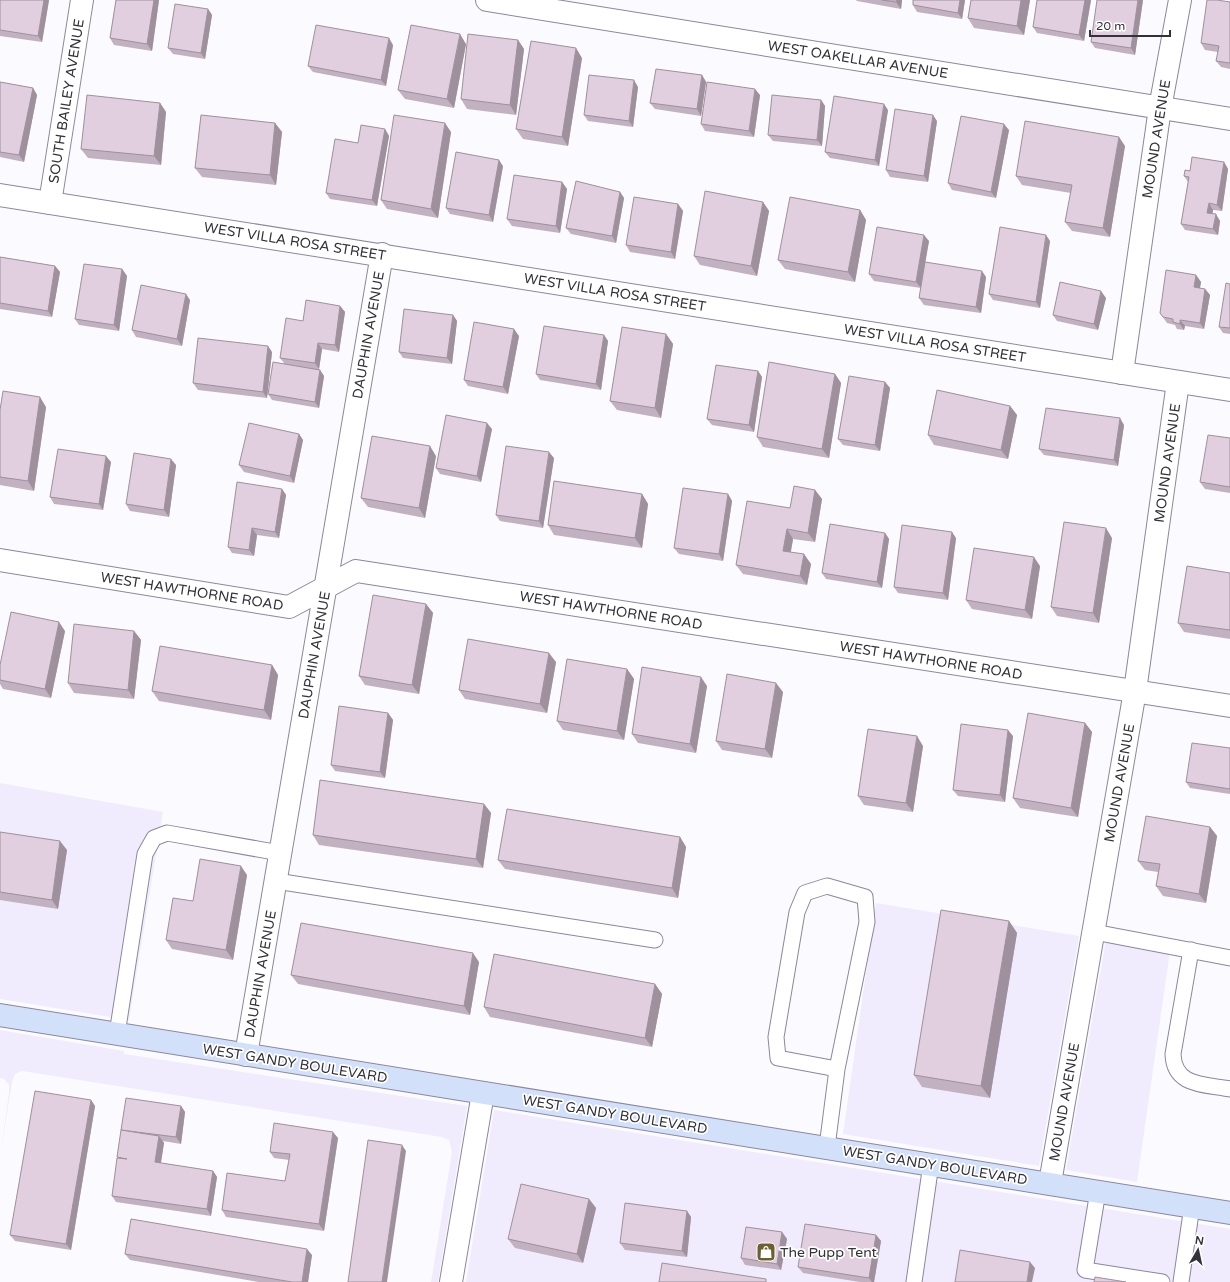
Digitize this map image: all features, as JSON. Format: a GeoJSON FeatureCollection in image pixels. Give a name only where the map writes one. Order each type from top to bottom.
{"type":"FeatureCollection","features":[{"type":"Feature","properties":{"kind":"main road","name":"WEST GANDY BOULEVARD"},"geometry":{"type":"LineString","coordinates":[[0,1014],[1230,1213]]}},
{"type":"Feature","properties":{"kind":"street","name":"SOUTH BAILEY AVENUE"},"geometry":{"type":"LineString","coordinates":[[50,203],[82,0]]}},
{"type":"Feature","properties":{"kind":"street","name":"WEST OAKELLAR AVENUE"},"geometry":{"type":"LineString","coordinates":[[487,0],[1230,119]]}},
{"type":"Feature","properties":{"kind":"street","name":"MOUND AVENUE"},"geometry":{"type":"LineString","coordinates":[[1122,372],[1160,108],[1180,0]]}},
{"type":"Feature","properties":{"kind":"street","name":"WEST VILLA ROSA STREET"},"geometry":{"type":"LineString","coordinates":[[0,195],[382,254],[1230,390]]}},
{"type":"Feature","properties":{"kind":"street","name":"DAUPHIN AVENUE"},"geometry":{"type":"LineString","coordinates":[[246,1055],[382,254]]}},
{"type":"Feature","properties":{"kind":"street","name":"MOUND AVENUE"},"geometry":{"type":"LineString","coordinates":[[1050,1183],[1135,691],[1178,382]]}},
{"type":"Feature","properties":{"kind":"street","name":"WEST HAWTHORNE ROAD"},"geometry":{"type":"LineString","coordinates":[[0,560],[289,607],[356,571],[1230,706]]}},
{"type":"Feature","properties":{"kind":"street"},"geometry":{"type":"LineString","coordinates":[[452,1282],[483,1093]]}},
{"type":"Feature","properties":{"kind":"lane"},"geometry":{"type":"LineString","coordinates":[[118,1034],[145,854],[154,838],[167,833],[280,853]]}},
{"type":"Feature","properties":{"kind":"lane"},"geometry":{"type":"LineString","coordinates":[[276,881],[655,940]]}},
{"type":"Feature","properties":{"kind":"lane"},"geometry":{"type":"LineString","coordinates":[[827,1148],[830,1111],[867,922],[865,896],[827,886],[805,893],[797,912],[776,1037],[778,1058],[838,1069]]}},
{"type":"Feature","properties":{"kind":"lane"},"geometry":{"type":"LineString","coordinates":[[1094,932],[1230,958]]}},
{"type":"Feature","properties":{"kind":"lane"},"geometry":{"type":"LineString","coordinates":[[1191,950],[1173,1054],[1173,1066],[1179,1075],[1188,1081],[1230,1089]]}},
{"type":"Feature","properties":{"kind":"lane"},"geometry":{"type":"LineString","coordinates":[[914,1282],[931,1164]]}},
{"type":"Feature","properties":{"kind":"lane"},"geometry":{"type":"LineString","coordinates":[[1098,1191],[1086,1270],[1162,1282]]}},
{"type":"Feature","properties":{"kind":"lane"},"geometry":{"type":"LineString","coordinates":[[1181,1282],[1192,1206]]}},
{"type":"Feature","properties":{"kind":"shaded area"},"geometry":{"type":"Polygon","coordinates":[[[0,783],[163,812],[129,1020],[0,999],[0,783]]]}},
{"type":"Feature","properties":{"kind":"shaded area"},"geometry":{"type":"Polygon","coordinates":[[[876,903],[1079,936],[1039,1166],[843,1134],[876,903]]]}},
{"type":"Feature","properties":{"kind":"shaded area"},"geometry":{"type":"Polygon","coordinates":[[[1106,940],[1170,951],[1137,1182],[1066,1170],[1106,940]]]}},
{"type":"Feature","properties":{"kind":"shaded area"},"geometry":{"type":"Polygon","coordinates":[[[0,1030],[124,1051],[124,1054],[467,1106],[438,1282],[431,1282],[452,1152],[449,1140],[442,1137],[22,1071],[15,1074],[12,1082],[0,1156],[9,1085],[4,1079],[0,1078],[0,1030]]]}},
{"type":"Feature","properties":{"kind":"shaded area"},"geometry":{"type":"Polygon","coordinates":[[[494,1110],[1230,1229],[1230,1282],[466,1282],[494,1110]]]}},
{"type":"Feature","properties":{"kind":"building"},"geometry":{"type":"Polygon","coordinates":[[[0,0],[44,0],[38,36],[0,30],[0,0]]]}},
{"type":"Feature","properties":{"kind":"building"},"geometry":{"type":"Polygon","coordinates":[[[116,0],[154,0],[147,44],[110,38],[116,0]]]}},
{"type":"Feature","properties":{"kind":"building"},"geometry":{"type":"Polygon","coordinates":[[[882,0],[897,0],[896,2],[882,0]]]}},
{"type":"Feature","properties":{"kind":"building"},"geometry":{"type":"Polygon","coordinates":[[[913,0],[960,0],[958,13],[913,5],[913,0]]]}},
{"type":"Feature","properties":{"kind":"building"},"geometry":{"type":"Polygon","coordinates":[[[971,0],[1021,0],[1017,26],[968,18],[971,0]]]}},
{"type":"Feature","properties":{"kind":"building"},"geometry":{"type":"Polygon","coordinates":[[[1037,0],[1085,0],[1079,35],[1033,27],[1037,0]]]}},
{"type":"Feature","properties":{"kind":"building"},"geometry":{"type":"Polygon","coordinates":[[[1097,0],[1138,0],[1131,48],[1091,42],[1097,0]]]}},
{"type":"Feature","properties":{"kind":"building"},"geometry":{"type":"Polygon","coordinates":[[[1207,0],[1230,2],[1230,63],[1216,61],[1219,46],[1201,43],[1207,0]]]}},
{"type":"Feature","properties":{"kind":"building"},"geometry":{"type":"Polygon","coordinates":[[[175,4],[208,9],[201,53],[168,48],[175,4]]]}},
{"type":"Feature","properties":{"kind":"building"},"geometry":{"type":"Polygon","coordinates":[[[316,25],[389,38],[381,80],[308,66],[316,25]]]}},
{"type":"Feature","properties":{"kind":"building"},"geometry":{"type":"Polygon","coordinates":[[[411,25],[460,34],[447,99],[398,90],[411,25]]]}},
{"type":"Feature","properties":{"kind":"building"},"geometry":{"type":"Polygon","coordinates":[[[468,34],[518,40],[510,105],[461,99],[468,34]]]}},
{"type":"Feature","properties":{"kind":"building"},"geometry":{"type":"Polygon","coordinates":[[[531,41],[576,48],[562,137],[516,129],[531,41]]]}},
{"type":"Feature","properties":{"kind":"building"},"geometry":{"type":"Polygon","coordinates":[[[656,69],[702,75],[697,109],[650,103],[656,69]]]}},
{"type":"Feature","properties":{"kind":"building"},"geometry":{"type":"Polygon","coordinates":[[[589,75],[634,80],[629,121],[584,115],[589,75]]]}},
{"type":"Feature","properties":{"kind":"building"},"geometry":{"type":"Polygon","coordinates":[[[0,82],[33,88],[19,155],[0,152],[0,82]]]}},
{"type":"Feature","properties":{"kind":"building"},"geometry":{"type":"Polygon","coordinates":[[[707,82],[755,89],[749,131],[701,124],[707,82]]]}},
{"type":"Feature","properties":{"kind":"building"},"geometry":{"type":"Polygon","coordinates":[[[87,95],[160,103],[154,156],[81,149],[87,95]]]}},
{"type":"Feature","properties":{"kind":"building"},"geometry":{"type":"Polygon","coordinates":[[[772,95],[821,100],[817,140],[768,135],[772,95]]]}},
{"type":"Feature","properties":{"kind":"building"},"geometry":{"type":"Polygon","coordinates":[[[834,96],[884,104],[875,160],[825,152],[834,96]]]}},
{"type":"Feature","properties":{"kind":"building"},"geometry":{"type":"Polygon","coordinates":[[[895,109],[933,115],[924,176],[886,170],[895,109]]]}},
{"type":"Feature","properties":{"kind":"building"},"geometry":{"type":"Polygon","coordinates":[[[201,115],[275,123],[270,175],[195,168],[201,115]]]}},
{"type":"Feature","properties":{"kind":"building"},"geometry":{"type":"Polygon","coordinates":[[[394,115],[445,123],[431,209],[381,200],[394,115]]]}},
{"type":"Feature","properties":{"kind":"building"},"geometry":{"type":"Polygon","coordinates":[[[961,116],[1004,124],[991,192],[948,183],[961,116]]]}},
{"type":"Feature","properties":{"kind":"building"},"geometry":{"type":"Polygon","coordinates":[[[1025,121],[1119,137],[1103,228],[1065,222],[1072,185],[1016,176],[1025,121]]]}},
{"type":"Feature","properties":{"kind":"building"},"geometry":{"type":"Polygon","coordinates":[[[361,125],[385,129],[372,200],[326,193],[335,139],[358,143],[361,125]]]}},
{"type":"Feature","properties":{"kind":"building"},"geometry":{"type":"Polygon","coordinates":[[[456,152],[499,160],[489,215],[446,208],[456,152]]]}},
{"type":"Feature","properties":{"kind":"building"},"geometry":{"type":"Polygon","coordinates":[[[1192,157],[1224,162],[1217,205],[1209,203],[1207,213],[1216,214],[1213,229],[1181,224],[1189,177],[1184,176],[1185,170],[1190,171],[1192,157]]]}},
{"type":"Feature","properties":{"kind":"building"},"geometry":{"type":"Polygon","coordinates":[[[514,175],[562,182],[556,226],[507,219],[514,175]]]}},
{"type":"Feature","properties":{"kind":"building"},"geometry":{"type":"Polygon","coordinates":[[[576,181],[620,192],[612,236],[566,228],[576,181]]]}},
{"type":"Feature","properties":{"kind":"building"},"geometry":{"type":"Polygon","coordinates":[[[705,191],[763,202],[751,266],[694,256],[705,191]]]}},
{"type":"Feature","properties":{"kind":"building"},"geometry":{"type":"Polygon","coordinates":[[[634,197],[678,204],[671,252],[626,245],[634,197]]]}},
{"type":"Feature","properties":{"kind":"building"},"geometry":{"type":"Polygon","coordinates":[[[790,197],[860,210],[848,272],[778,260],[790,197]]]}},
{"type":"Feature","properties":{"kind":"building"},"geometry":{"type":"Polygon","coordinates":[[[877,227],[924,235],[916,282],[869,274],[877,227]]]}},
{"type":"Feature","properties":{"kind":"building"},"geometry":{"type":"Polygon","coordinates":[[[1000,227],[1046,235],[1036,302],[989,294],[1000,227]]]}},
{"type":"Feature","properties":{"kind":"building"},"geometry":{"type":"Polygon","coordinates":[[[0,257],[55,266],[48,311],[0,303],[0,257]]]}},
{"type":"Feature","properties":{"kind":"building"},"geometry":{"type":"Polygon","coordinates":[[[925,262],[982,271],[976,307],[919,298],[925,262]]]}},
{"type":"Feature","properties":{"kind":"building"},"geometry":{"type":"Polygon","coordinates":[[[84,264],[122,269],[114,325],[75,319],[84,264]]]}},
{"type":"Feature","properties":{"kind":"building"},"geometry":{"type":"Polygon","coordinates":[[[1166,270],[1196,275],[1194,287],[1205,289],[1200,323],[1180,320],[1180,324],[1173,322],[1173,319],[1163,317],[1160,313],[1166,270]]]}},
{"type":"Feature","properties":{"kind":"building"},"geometry":{"type":"Polygon","coordinates":[[[1060,282],[1101,291],[1094,324],[1053,315],[1060,282]]]}},
{"type":"Feature","properties":{"kind":"building"},"geometry":{"type":"Polygon","coordinates":[[[1226,283],[1230,284],[1230,328],[1219,327],[1226,283]]]}},
{"type":"Feature","properties":{"kind":"building"},"geometry":{"type":"Polygon","coordinates":[[[141,285],[186,294],[177,339],[132,330],[141,285]]]}},
{"type":"Feature","properties":{"kind":"building"},"geometry":{"type":"Polygon","coordinates":[[[306,300],[340,306],[335,345],[318,343],[315,363],[280,358],[286,318],[303,321],[306,300]]]}},
{"type":"Feature","properties":{"kind":"building"},"geometry":{"type":"Polygon","coordinates":[[[404,309],[453,315],[447,358],[399,352],[404,309]]]}},
{"type":"Feature","properties":{"kind":"building"},"geometry":{"type":"Polygon","coordinates":[[[474,322],[514,329],[503,387],[464,380],[474,322]]]}},
{"type":"Feature","properties":{"kind":"building"},"geometry":{"type":"Polygon","coordinates":[[[544,326],[604,335],[596,384],[536,374],[544,326]]]}},
{"type":"Feature","properties":{"kind":"building"},"geometry":{"type":"Polygon","coordinates":[[[622,327],[666,334],[655,408],[610,401],[622,327]]]}},
{"type":"Feature","properties":{"kind":"building"},"geometry":{"type":"Polygon","coordinates":[[[198,338],[268,346],[263,392],[193,383],[198,338]]]}},
{"type":"Feature","properties":{"kind":"building"},"geometry":{"type":"Polygon","coordinates":[[[273,362],[320,370],[315,402],[268,394],[273,362]]]}},
{"type":"Feature","properties":{"kind":"building"},"geometry":{"type":"Polygon","coordinates":[[[769,362],[835,374],[822,449],[757,437],[769,362]]]}},
{"type":"Feature","properties":{"kind":"building"},"geometry":{"type":"Polygon","coordinates":[[[716,365],[758,371],[749,425],[707,419],[716,365]]]}},
{"type":"Feature","properties":{"kind":"building"},"geometry":{"type":"Polygon","coordinates":[[[849,376],[885,382],[875,445],[838,439],[849,376]]]}},
{"type":"Feature","properties":{"kind":"building"},"geometry":{"type":"Polygon","coordinates":[[[937,390],[1010,406],[1001,450],[928,435],[937,390]]]}},
{"type":"Feature","properties":{"kind":"building"},"geometry":{"type":"Polygon","coordinates":[[[3,391],[40,397],[28,481],[0,477],[0,410],[3,391]]]}},
{"type":"Feature","properties":{"kind":"building"},"geometry":{"type":"Polygon","coordinates":[[[1046,408],[1120,418],[1114,460],[1039,449],[1046,408]]]}},
{"type":"Feature","properties":{"kind":"building"},"geometry":{"type":"Polygon","coordinates":[[[446,415],[487,423],[477,476],[436,468],[446,415]]]}},
{"type":"Feature","properties":{"kind":"building"},"geometry":{"type":"Polygon","coordinates":[[[249,423],[299,434],[290,476],[239,465],[249,423]]]}},
{"type":"Feature","properties":{"kind":"building"},"geometry":{"type":"Polygon","coordinates":[[[1208,435],[1230,438],[1230,487],[1200,482],[1208,435]]]}},
{"type":"Feature","properties":{"kind":"building"},"geometry":{"type":"Polygon","coordinates":[[[372,436],[430,446],[419,508],[361,498],[372,436]]]}},
{"type":"Feature","properties":{"kind":"building"},"geometry":{"type":"Polygon","coordinates":[[[506,446],[549,452],[539,521],[496,515],[506,446]]]}},
{"type":"Feature","properties":{"kind":"building"},"geometry":{"type":"Polygon","coordinates":[[[58,449],[106,456],[99,504],[50,497],[58,449]]]}},
{"type":"Feature","properties":{"kind":"building"},"geometry":{"type":"Polygon","coordinates":[[[134,453],[171,459],[164,510],[126,504],[134,453]]]}},
{"type":"Feature","properties":{"kind":"building"},"geometry":{"type":"Polygon","coordinates":[[[554,481],[642,494],[635,538],[548,525],[554,481]]]}},
{"type":"Feature","properties":{"kind":"building"},"geometry":{"type":"Polygon","coordinates":[[[237,482],[282,489],[275,532],[252,528],[249,550],[228,547],[237,482]]]}},
{"type":"Feature","properties":{"kind":"building"},"geometry":{"type":"Polygon","coordinates":[[[794,486],[815,490],[808,533],[787,529],[783,551],[804,554],[800,576],[736,565],[747,501],[790,508],[794,486]]]}},
{"type":"Feature","properties":{"kind":"building"},"geometry":{"type":"Polygon","coordinates":[[[683,488],[728,494],[719,554],[674,548],[683,488]]]}},
{"type":"Feature","properties":{"kind":"building"},"geometry":{"type":"Polygon","coordinates":[[[1064,522],[1106,528],[1093,613],[1051,607],[1064,522]]]}},
{"type":"Feature","properties":{"kind":"building"},"geometry":{"type":"Polygon","coordinates":[[[830,524],[885,533],[877,582],[822,573],[830,524]]]}},
{"type":"Feature","properties":{"kind":"building"},"geometry":{"type":"Polygon","coordinates":[[[902,525],[952,532],[943,593],[894,587],[902,525]]]}},
{"type":"Feature","properties":{"kind":"building"},"geometry":{"type":"Polygon","coordinates":[[[974,548],[1034,557],[1025,610],[966,600],[974,548]]]}},
{"type":"Feature","properties":{"kind":"building"},"geometry":{"type":"Polygon","coordinates":[[[1187,566],[1230,573],[1230,630],[1178,623],[1187,566]]]}},
{"type":"Feature","properties":{"kind":"building"},"geometry":{"type":"Polygon","coordinates":[[[373,595],[426,604],[412,685],[359,676],[373,595]]]}},
{"type":"Feature","properties":{"kind":"building"},"geometry":{"type":"Polygon","coordinates":[[[11,612],[59,622],[45,689],[0,680],[0,665],[11,612]]]}},
{"type":"Feature","properties":{"kind":"building"},"geometry":{"type":"Polygon","coordinates":[[[74,624],[134,631],[128,690],[68,683],[74,624]]]}},
{"type":"Feature","properties":{"kind":"building"},"geometry":{"type":"Polygon","coordinates":[[[468,639],[549,653],[540,704],[459,690],[468,639]]]}},
{"type":"Feature","properties":{"kind":"building"},"geometry":{"type":"Polygon","coordinates":[[[160,646],[272,665],[264,710],[152,691],[160,646]]]}},
{"type":"Feature","properties":{"kind":"building"},"geometry":{"type":"Polygon","coordinates":[[[567,659],[627,669],[617,731],[557,721],[567,659]]]}},
{"type":"Feature","properties":{"kind":"building"},"geometry":{"type":"Polygon","coordinates":[[[642,667],[701,677],[690,744],[632,734],[642,667]]]}},
{"type":"Feature","properties":{"kind":"building"},"geometry":{"type":"Polygon","coordinates":[[[727,674],[776,683],[765,749],[716,741],[727,674]]]}},
{"type":"Feature","properties":{"kind":"building"},"geometry":{"type":"Polygon","coordinates":[[[339,706],[388,713],[380,772],[331,765],[339,706]]]}},
{"type":"Feature","properties":{"kind":"building"},"geometry":{"type":"Polygon","coordinates":[[[1028,713],[1085,723],[1071,808],[1013,798],[1028,713]]]}},
{"type":"Feature","properties":{"kind":"building"},"geometry":{"type":"Polygon","coordinates":[[[961,724],[1008,730],[1000,795],[953,790],[961,724]]]}},
{"type":"Feature","properties":{"kind":"building"},"geometry":{"type":"Polygon","coordinates":[[[868,729],[917,736],[906,803],[858,796],[868,729]]]}},
{"type":"Feature","properties":{"kind":"building"},"geometry":{"type":"Polygon","coordinates":[[[1192,743],[1230,748],[1230,789],[1186,782],[1192,743]]]}},
{"type":"Feature","properties":{"kind":"building"},"geometry":{"type":"Polygon","coordinates":[[[320,780],[484,804],[476,859],[313,835],[320,780]]]}},
{"type":"Feature","properties":{"kind":"building"},"geometry":{"type":"Polygon","coordinates":[[[507,809],[680,837],[672,888],[498,860],[507,809]]]}},
{"type":"Feature","properties":{"kind":"building"},"geometry":{"type":"Polygon","coordinates":[[[1146,816],[1210,827],[1199,894],[1156,886],[1160,864],[1138,861],[1146,816]]]}},
{"type":"Feature","properties":{"kind":"building"},"geometry":{"type":"Polygon","coordinates":[[[0,832],[60,841],[52,900],[0,892],[0,832]]]}},
{"type":"Feature","properties":{"kind":"building"},"geometry":{"type":"Polygon","coordinates":[[[200,859],[241,866],[226,950],[166,940],[173,898],[193,901],[200,859]]]}},
{"type":"Feature","properties":{"kind":"building"},"geometry":{"type":"Polygon","coordinates":[[[941,910],[1009,921],[981,1086],[914,1075],[941,910]]]}},
{"type":"Feature","properties":{"kind":"building"},"geometry":{"type":"Polygon","coordinates":[[[301,923],[473,953],[464,1006],[291,975],[301,923]]]}},
{"type":"Feature","properties":{"kind":"building"},"geometry":{"type":"Polygon","coordinates":[[[494,954],[655,984],[645,1038],[484,1007],[494,954]]]}},
{"type":"Feature","properties":{"kind":"building"},"geometry":{"type":"Polygon","coordinates":[[[35,1091],[91,1100],[66,1244],[10,1235],[35,1091]]]}},
{"type":"Feature","properties":{"kind":"building"},"geometry":{"type":"Polygon","coordinates":[[[126,1098],[181,1106],[176,1137],[121,1130],[126,1098]]]}},
{"type":"Feature","properties":{"kind":"building"},"geometry":{"type":"Polygon","coordinates":[[[274,1123],[333,1132],[319,1224],[222,1210],[227,1173],[285,1181],[290,1154],[270,1152],[274,1123]]]}},
{"type":"Feature","properties":{"kind":"building"},"geometry":{"type":"Polygon","coordinates":[[[121,1130],[159,1136],[155,1162],[213,1171],[207,1209],[112,1196],[117,1158],[127,1159],[117,1157],[121,1130]]]}},
{"type":"Feature","properties":{"kind":"building"},"geometry":{"type":"Polygon","coordinates":[[[368,1140],[402,1145],[382,1282],[348,1282],[368,1140]]]}},
{"type":"Feature","properties":{"kind":"building"},"geometry":{"type":"Polygon","coordinates":[[[521,1184],[589,1199],[577,1254],[508,1239],[521,1184]]]}},
{"type":"Feature","properties":{"kind":"building"},"geometry":{"type":"Polygon","coordinates":[[[625,1203],[687,1211],[682,1251],[620,1243],[625,1203]]]}},
{"type":"Feature","properties":{"kind":"building"},"geometry":{"type":"Polygon","coordinates":[[[131,1219],[307,1249],[302,1282],[292,1282],[125,1254],[131,1219]]]}},
{"type":"Feature","properties":{"kind":"building"},"geometry":{"type":"Polygon","coordinates":[[[805,1224],[876,1235],[869,1278],[798,1267],[805,1224]]]}},
{"type":"Feature","properties":{"kind":"building","name":"The Pupp Tent"},"geometry":{"type":"Polygon","coordinates":[[[746,1227],[782,1232],[777,1264],[741,1258],[746,1227]]]}},
{"type":"Feature","properties":{"kind":"building"},"geometry":{"type":"Polygon","coordinates":[[[960,1250],[1030,1262],[1027,1282],[955,1282],[960,1250]]]}},
{"type":"Feature","properties":{"kind":"building"},"geometry":{"type":"Polygon","coordinates":[[[662,1263],[766,1279],[766,1282],[659,1282],[662,1263]]]}},
{"type":"Feature","properties":{"kind":"building"},"geometry":{"type":"Polygon","coordinates":[[[1095,1277],[1126,1282],[1094,1282],[1095,1277]]]}},
{"type":"Feature","properties":{"kind":"place","name":"The Pupp Tent"},"geometry":{"type":"Point","coordinates":[766,1252]}}]}
